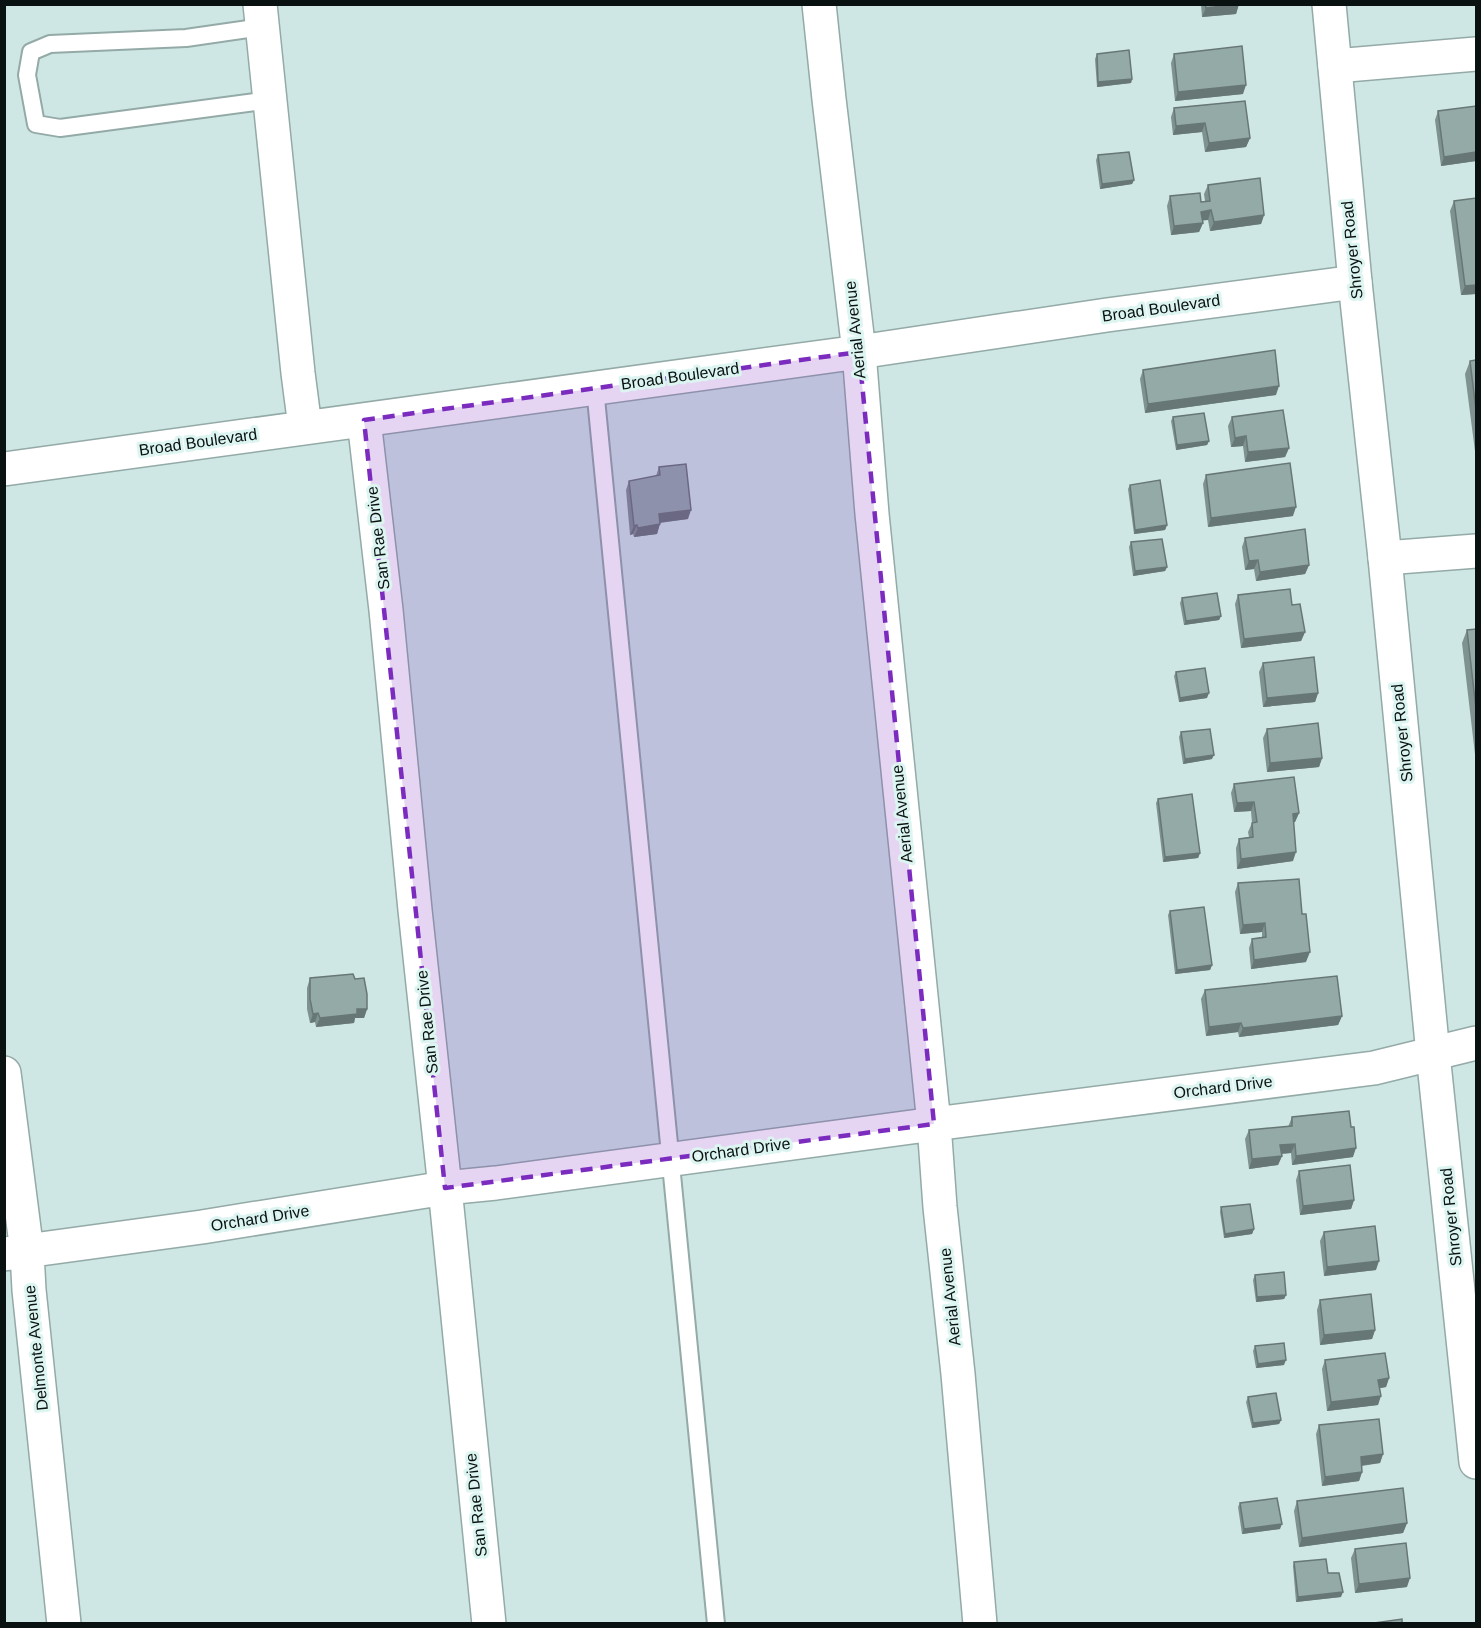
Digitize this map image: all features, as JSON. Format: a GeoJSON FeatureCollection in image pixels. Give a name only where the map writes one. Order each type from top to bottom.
{"type":"FeatureCollection","features":[{"type":"Feature","properties":{"kind":"street","name":"Aerial Avenue"},"geometry":{"type":"LineString","coordinates":[[819,4],[859,352],[872,514],[934,1124],[980,1623]]}},
{"type":"Feature","properties":{"kind":"street","name":"Shroyer Road"},"geometry":{"type":"LineString","coordinates":[[1329,4],[1355,282],[1476,1462]]}},
{"type":"Feature","properties":{"kind":"street"},"geometry":{"type":"LineString","coordinates":[[261,16],[305,427]]}},
{"type":"Feature","properties":{"kind":"street"},"geometry":{"type":"LineString","coordinates":[[1335,66],[1476,54]]}},
{"type":"Feature","properties":{"kind":"street","name":"Broad Boulevard"},"geometry":{"type":"LineString","coordinates":[[4,469],[1355,282]]}},
{"type":"Feature","properties":{"kind":"street","name":"San Rae Drive"},"geometry":{"type":"LineString","coordinates":[[364,420],[386,610],[489,1623]]}},
{"type":"Feature","properties":{"kind":"street"},"geometry":{"type":"LineString","coordinates":[[1385,558],[1476,550]]}},
{"type":"Feature","properties":{"kind":"street","name":"Orchard Drive"},"geometry":{"type":"LineString","coordinates":[[16,1253],[202,1227],[445,1188],[1374,1068],[1476,1043]]}},
{"type":"Feature","properties":{"kind":"street","name":"Delmonte Avenue"},"geometry":{"type":"LineString","coordinates":[[4,1073],[16,1253],[29,1290],[64,1623]]}},
{"type":"Feature","properties":{"kind":"lane"},"geometry":{"type":"LineString","coordinates":[[261,16],[186,38],[50,44],[31,52],[27,75],[36,124],[60,128],[270,100]]}},
{"type":"Feature","properties":{"kind":"lane"},"geometry":{"type":"LineString","coordinates":[[595,388],[716,1623]]}},
{"type":"Feature","properties":{"kind":"highlighted area"},"geometry":{"type":"Polygon","coordinates":[[[859,352],[934,1124],[445,1188],[364,420],[859,352]]]}},
{"type":"Feature","properties":{"kind":"building"},"geometry":{"type":"Polygon","coordinates":[[[1205,4],[1238,4],[1206,8],[1205,4]]]}},
{"type":"Feature","properties":{"kind":"building"},"geometry":{"type":"Polygon","coordinates":[[[1242,46],[1246,85],[1178,92],[1174,54],[1242,46]]]}},
{"type":"Feature","properties":{"kind":"building"},"geometry":{"type":"Polygon","coordinates":[[[1129,50],[1132,79],[1098,82],[1097,54],[1129,50]]]}},
{"type":"Feature","properties":{"kind":"building"},"geometry":{"type":"Polygon","coordinates":[[[1245,101],[1250,138],[1209,143],[1205,123],[1176,126],[1174,108],[1245,101]]]}},
{"type":"Feature","properties":{"kind":"building"},"geometry":{"type":"Polygon","coordinates":[[[1476,106],[1476,152],[1444,157],[1438,111],[1476,106]]]}},
{"type":"Feature","properties":{"kind":"building"},"geometry":{"type":"Polygon","coordinates":[[[1129,152],[1134,180],[1102,184],[1098,155],[1129,152]]]}},
{"type":"Feature","properties":{"kind":"building"},"geometry":{"type":"Polygon","coordinates":[[[1260,178],[1264,215],[1214,222],[1211,210],[1201,212],[1203,223],[1174,226],[1170,196],[1200,193],[1201,202],[1210,201],[1208,185],[1260,178]]]}},
{"type":"Feature","properties":{"kind":"building"},"geometry":{"type":"Polygon","coordinates":[[[1476,198],[1476,285],[1465,286],[1454,201],[1476,198]]]}},
{"type":"Feature","properties":{"kind":"building"},"geometry":{"type":"Polygon","coordinates":[[[1275,350],[1279,386],[1148,404],[1143,370],[1275,350]]]}},
{"type":"Feature","properties":{"kind":"building"},"geometry":{"type":"Polygon","coordinates":[[[1476,360],[1476,410],[1470,361],[1476,360]]]}},
{"type":"Feature","properties":{"kind":"building"},"geometry":{"type":"Polygon","coordinates":[[[1283,410],[1289,448],[1248,452],[1246,436],[1235,438],[1232,417],[1283,410]]]}},
{"type":"Feature","properties":{"kind":"building"},"geometry":{"type":"Polygon","coordinates":[[[1204,413],[1209,441],[1177,445],[1173,417],[1204,413]]]}},
{"type":"Feature","properties":{"kind":"building"},"geometry":{"type":"Polygon","coordinates":[[[1290,463],[1296,507],[1211,518],[1206,475],[1290,463]]]}},
{"type":"Feature","properties":{"kind":"building"},"geometry":{"type":"Polygon","coordinates":[[[686,464],[691,510],[659,514],[660,524],[638,528],[637,525],[634,526],[629,481],[660,475],[659,467],[686,464]]]}},
{"type":"Feature","properties":{"kind":"building"},"geometry":{"type":"Polygon","coordinates":[[[1160,480],[1167,525],[1135,530],[1130,485],[1160,480]]]}},
{"type":"Feature","properties":{"kind":"building"},"geometry":{"type":"Polygon","coordinates":[[[1305,529],[1309,565],[1260,572],[1258,560],[1249,561],[1245,538],[1305,529]]]}},
{"type":"Feature","properties":{"kind":"building"},"geometry":{"type":"Polygon","coordinates":[[[1162,539],[1167,567],[1135,571],[1131,542],[1162,539]]]}},
{"type":"Feature","properties":{"kind":"building"},"geometry":{"type":"Polygon","coordinates":[[[1290,589],[1292,605],[1300,604],[1305,632],[1244,639],[1238,595],[1290,589]]]}},
{"type":"Feature","properties":{"kind":"building"},"geometry":{"type":"Polygon","coordinates":[[[1217,593],[1221,616],[1186,621],[1182,598],[1217,593]]]}},
{"type":"Feature","properties":{"kind":"building"},"geometry":{"type":"Polygon","coordinates":[[[1476,629],[1476,709],[1467,630],[1476,629]]]}},
{"type":"Feature","properties":{"kind":"building"},"geometry":{"type":"Polygon","coordinates":[[[1314,657],[1318,693],[1267,698],[1263,663],[1314,657]]]}},
{"type":"Feature","properties":{"kind":"building"},"geometry":{"type":"Polygon","coordinates":[[[1205,668],[1209,693],[1180,698],[1176,672],[1205,668]]]}},
{"type":"Feature","properties":{"kind":"building"},"geometry":{"type":"Polygon","coordinates":[[[1318,723],[1322,758],[1270,763],[1267,729],[1318,723]]]}},
{"type":"Feature","properties":{"kind":"building"},"geometry":{"type":"Polygon","coordinates":[[[1210,729],[1214,755],[1185,759],[1181,732],[1210,729]]]}},
{"type":"Feature","properties":{"kind":"building"},"geometry":{"type":"Polygon","coordinates":[[[1294,777],[1299,813],[1293,814],[1296,852],[1241,859],[1239,839],[1253,837],[1252,823],[1257,822],[1254,802],[1237,803],[1234,784],[1294,777]]]}},
{"type":"Feature","properties":{"kind":"building"},"geometry":{"type":"Polygon","coordinates":[[[1192,794],[1200,853],[1165,857],[1158,799],[1192,794]]]}},
{"type":"Feature","properties":{"kind":"building"},"geometry":{"type":"Polygon","coordinates":[[[1299,879],[1302,914],[1306,914],[1310,952],[1254,960],[1252,939],[1266,937],[1265,923],[1243,925],[1238,883],[1299,879]]]}},
{"type":"Feature","properties":{"kind":"building"},"geometry":{"type":"Polygon","coordinates":[[[1204,907],[1212,965],[1177,970],[1170,911],[1204,907]]]}},
{"type":"Feature","properties":{"kind":"building"},"geometry":{"type":"Polygon","coordinates":[[[353,974],[355,979],[364,978],[367,1009],[357,1009],[357,1014],[320,1018],[318,1013],[313,1014],[310,978],[353,974]]]}},
{"type":"Feature","properties":{"kind":"building"},"geometry":{"type":"Polygon","coordinates":[[[1337,976],[1342,1016],[1243,1028],[1241,1023],[1209,1027],[1205,990],[1337,976]]]}},
{"type":"Feature","properties":{"kind":"building"},"geometry":{"type":"Polygon","coordinates":[[[1349,1111],[1351,1127],[1354,1127],[1356,1148],[1296,1156],[1295,1144],[1280,1145],[1282,1156],[1252,1159],[1249,1130],[1292,1126],[1292,1117],[1349,1111]]]}},
{"type":"Feature","properties":{"kind":"building"},"geometry":{"type":"Polygon","coordinates":[[[1350,1165],[1354,1200],[1303,1206],[1299,1171],[1350,1165]]]}},
{"type":"Feature","properties":{"kind":"building"},"geometry":{"type":"Polygon","coordinates":[[[1250,1204],[1254,1229],[1225,1234],[1221,1207],[1250,1204]]]}},
{"type":"Feature","properties":{"kind":"building"},"geometry":{"type":"Polygon","coordinates":[[[1375,1226],[1379,1261],[1327,1267],[1324,1232],[1375,1226]]]}},
{"type":"Feature","properties":{"kind":"building"},"geometry":{"type":"Polygon","coordinates":[[[1284,1272],[1286,1295],[1257,1297],[1255,1275],[1284,1272]]]}},
{"type":"Feature","properties":{"kind":"building"},"geometry":{"type":"Polygon","coordinates":[[[1371,1294],[1375,1330],[1324,1335],[1320,1300],[1371,1294]]]}},
{"type":"Feature","properties":{"kind":"building"},"geometry":{"type":"Polygon","coordinates":[[[1284,1343],[1286,1360],[1258,1364],[1255,1346],[1284,1343]]]}},
{"type":"Feature","properties":{"kind":"building"},"geometry":{"type":"Polygon","coordinates":[[[1385,1353],[1389,1378],[1378,1380],[1381,1396],[1331,1402],[1325,1360],[1385,1353]]]}},
{"type":"Feature","properties":{"kind":"building"},"geometry":{"type":"Polygon","coordinates":[[[1276,1393],[1281,1420],[1253,1423],[1248,1397],[1276,1393]]]}},
{"type":"Feature","properties":{"kind":"building"},"geometry":{"type":"Polygon","coordinates":[[[1379,1419],[1383,1454],[1361,1457],[1362,1472],[1325,1477],[1319,1425],[1379,1419]]]}},
{"type":"Feature","properties":{"kind":"building"},"geometry":{"type":"Polygon","coordinates":[[[1403,1488],[1407,1523],[1302,1538],[1297,1501],[1403,1488]]]}},
{"type":"Feature","properties":{"kind":"building"},"geometry":{"type":"Polygon","coordinates":[[[1277,1498],[1282,1524],[1244,1529],[1240,1503],[1277,1498]]]}},
{"type":"Feature","properties":{"kind":"building"},"geometry":{"type":"Polygon","coordinates":[[[1406,1543],[1410,1578],[1359,1584],[1355,1549],[1406,1543]]]}},
{"type":"Feature","properties":{"kind":"building"},"geometry":{"type":"Polygon","coordinates":[[[1326,1559],[1328,1573],[1339,1573],[1343,1592],[1298,1597],[1294,1562],[1326,1559]]]}},
{"type":"Feature","properties":{"kind":"building"},"geometry":{"type":"Polygon","coordinates":[[[1402,1619],[1402,1623],[1374,1623],[1402,1619]]]}}]}
